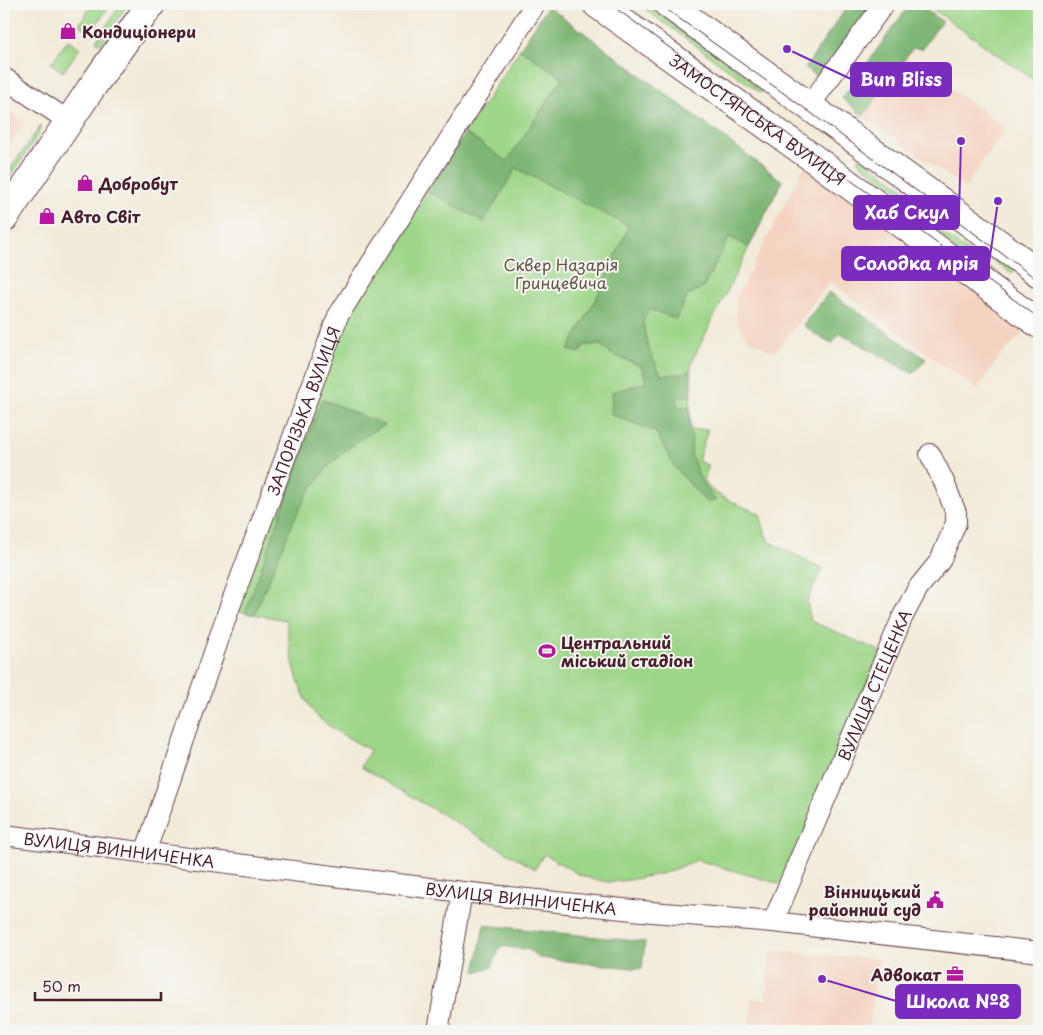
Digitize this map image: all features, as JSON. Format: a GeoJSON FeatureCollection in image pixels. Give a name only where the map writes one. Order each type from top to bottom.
{"type":"FeatureCollection","features":[{"type":"Feature","properties":{"kind":"main road"},"geometry":{"type":"LineString","coordinates":[[4,218],[92,87],[151,4]]}},
{"type":"Feature","properties":{"kind":"main road","name":"ЗАМОСТЯНСЬКА ВУЛИЦЯ"},"geometry":{"type":"LineString","coordinates":[[597,4],[810,156],[1039,324]]}},
{"type":"Feature","properties":{"kind":"main road"},"geometry":{"type":"LineString","coordinates":[[668,4],[1039,272]]}},
{"type":"Feature","properties":{"kind":"street","name":"ЗАПОРІЗЬКА ВУЛИЦЯ"},"geometry":{"type":"LineString","coordinates":[[145,853],[229,608],[338,316],[535,4]]}},
{"type":"Feature","properties":{"kind":"street"},"geometry":{"type":"LineString","coordinates":[[810,106],[884,4]]}},
{"type":"Feature","properties":{"kind":"street"},"geometry":{"type":"LineString","coordinates":[[4,78],[70,122]]}},
{"type":"Feature","properties":{"kind":"street","name":"ВУЛИЦЯ СТЕЦЕНКА"},"geometry":{"type":"LineString","coordinates":[[773,922],[903,616],[918,588],[940,561],[956,523],[956,513],[944,482],[930,454]]}},
{"type":"Feature","properties":{"kind":"street","name":"ВУЛИЦЯ ВИННИЧЕНКА"},"geometry":{"type":"LineString","coordinates":[[4,835],[462,892],[642,911],[773,922],[1039,952]]}},
{"type":"Feature","properties":{"kind":"street"},"geometry":{"type":"LineString","coordinates":[[438,1031],[462,892]]}},
{"type":"Feature","properties":{"kind":"shaded area"},"geometry":{"type":"Polygon","coordinates":[[[906,57],[1006,128],[965,188],[863,116],[906,57]]]}},
{"type":"Feature","properties":{"kind":"shaded area"},"geometry":{"type":"Polygon","coordinates":[[[4,108],[25,122],[4,152],[4,108]]]}},
{"type":"Feature","properties":{"kind":"shaded area"},"geometry":{"type":"Polygon","coordinates":[[[805,165],[1027,328],[999,358],[977,390],[830,282],[776,351],[769,350],[747,338],[736,320],[736,298],[805,165]]]}},
{"type":"Feature","properties":{"kind":"shaded area"},"geometry":{"type":"Polygon","coordinates":[[[770,951],[879,959],[868,1031],[749,1031],[752,998],[766,1000],[770,951]]]}},
{"type":"Feature","properties":{"kind":"green space"},"geometry":{"type":"Polygon","coordinates":[[[93,4],[111,4],[90,33],[79,24],[93,4]]]}},
{"type":"Feature","properties":{"kind":"green space"},"geometry":{"type":"Polygon","coordinates":[[[121,4],[128,4],[101,44],[96,41],[121,4]]]}},
{"type":"Feature","properties":{"kind":"green space"},"geometry":{"type":"Polygon","coordinates":[[[615,4],[624,4],[755,100],[752,104],[615,4]]]}},
{"type":"Feature","properties":{"kind":"green space"},"geometry":{"type":"Polygon","coordinates":[[[638,4],[647,4],[764,88],[761,93],[638,4]]]}},
{"type":"Feature","properties":{"kind":"green space"},"geometry":{"type":"Polygon","coordinates":[[[849,4],[875,4],[821,80],[805,68],[849,4]]]}},
{"type":"Feature","properties":{"kind":"green space"},"geometry":{"type":"Polygon","coordinates":[[[910,4],[917,4],[942,21],[922,49],[913,48],[863,116],[842,98],[910,4]]]}},
{"type":"Feature","properties":{"kind":"green space"},"geometry":{"type":"Polygon","coordinates":[[[926,4],[1034,4],[1039,7],[1039,84],[926,4]]]}},
{"type":"Feature","properties":{"kind":"green space","name":"Сквер Назарія Гринцевича"},"geometry":{"type":"Polygon","coordinates":[[[548,6],[782,181],[691,363],[690,430],[708,429],[698,461],[709,466],[703,481],[708,487],[729,500],[760,514],[766,536],[771,543],[822,568],[807,602],[811,621],[882,652],[783,885],[697,860],[664,873],[611,882],[595,880],[580,875],[544,854],[535,869],[361,767],[370,750],[321,720],[306,700],[296,673],[286,620],[236,611],[344,319],[548,6]]]}},
{"type":"Feature","properties":{"kind":"green space"},"geometry":{"type":"Polygon","coordinates":[[[548,6],[782,181],[749,247],[729,237],[703,288],[688,295],[676,319],[649,309],[643,322],[648,348],[661,375],[681,374],[691,371],[692,396],[677,396],[677,407],[689,407],[692,437],[691,454],[701,481],[716,501],[706,502],[675,468],[656,432],[611,414],[612,392],[647,382],[641,366],[613,355],[600,345],[584,345],[580,353],[568,350],[597,297],[629,226],[516,168],[484,222],[427,191],[465,133],[507,161],[563,78],[520,49],[548,6]]]}},
{"type":"Feature","properties":{"kind":"green space"},"geometry":{"type":"Polygon","coordinates":[[[68,40],[80,48],[63,72],[51,63],[68,40]]]}},
{"type":"Feature","properties":{"kind":"green space"},"geometry":{"type":"Polygon","coordinates":[[[41,125],[38,135],[4,186],[4,179],[7,173],[41,125]]]}},
{"type":"Feature","properties":{"kind":"green space"},"geometry":{"type":"Polygon","coordinates":[[[860,157],[1015,269],[1012,274],[857,161],[860,157]]]}},
{"type":"Feature","properties":{"kind":"green space"},"geometry":{"type":"Polygon","coordinates":[[[852,168],[1007,280],[1004,285],[849,172],[852,168]]]}},
{"type":"Feature","properties":{"kind":"green space"},"geometry":{"type":"Polygon","coordinates":[[[829,292],[926,359],[913,374],[840,333],[832,343],[818,336],[803,325],[829,292]]]}},
{"type":"Feature","properties":{"kind":"green space"},"geometry":{"type":"Polygon","coordinates":[[[322,399],[384,425],[348,448],[328,467],[308,493],[294,520],[254,615],[245,613],[322,399]]]}},
{"type":"Feature","properties":{"kind":"green space"},"geometry":{"type":"Polygon","coordinates":[[[484,925],[645,942],[642,969],[539,958],[529,950],[501,946],[492,967],[475,972],[484,925]]]}},
{"type":"Feature","properties":{"kind":"tram line"},"geometry":{"type":"LineString","coordinates":[[610,4],[1039,318]]}},
{"type":"Feature","properties":{"kind":"tram line"},"geometry":{"type":"LineString","coordinates":[[659,4],[807,110],[1039,281]]}},
{"type":"Feature","properties":{"kind":"place","name":"Кондиціонери"},"geometry":{"type":"Point","coordinates":[68,31]}},
{"type":"Feature","properties":{"kind":"place","name":"Bun Bliss"},"geometry":{"type":"Point","coordinates":[787,49]}},
{"type":"Feature","properties":{"kind":"place","name":"Хаб Скул"},"geometry":{"type":"Point","coordinates":[961,141]}},
{"type":"Feature","properties":{"kind":"place","name":"Добробут"},"geometry":{"type":"Point","coordinates":[85,183]}},
{"type":"Feature","properties":{"kind":"place","name":"Солодка мрія"},"geometry":{"type":"Point","coordinates":[998,201]}},
{"type":"Feature","properties":{"kind":"place","name":"Авто Світ"},"geometry":{"type":"Point","coordinates":[47,216]}},
{"type":"Feature","properties":{"kind":"place","name":"Центральний міський стадіон"},"geometry":{"type":"Point","coordinates":[547,651]}},
{"type":"Feature","properties":{"kind":"place","name":"Вінницький районний суд"},"geometry":{"type":"Point","coordinates":[935,900]}},
{"type":"Feature","properties":{"kind":"place","name":"Адвокат"},"geometry":{"type":"Point","coordinates":[955,974]}},
{"type":"Feature","properties":{"kind":"place","name":"Школа №8"},"geometry":{"type":"Point","coordinates":[822,979]}}]}
